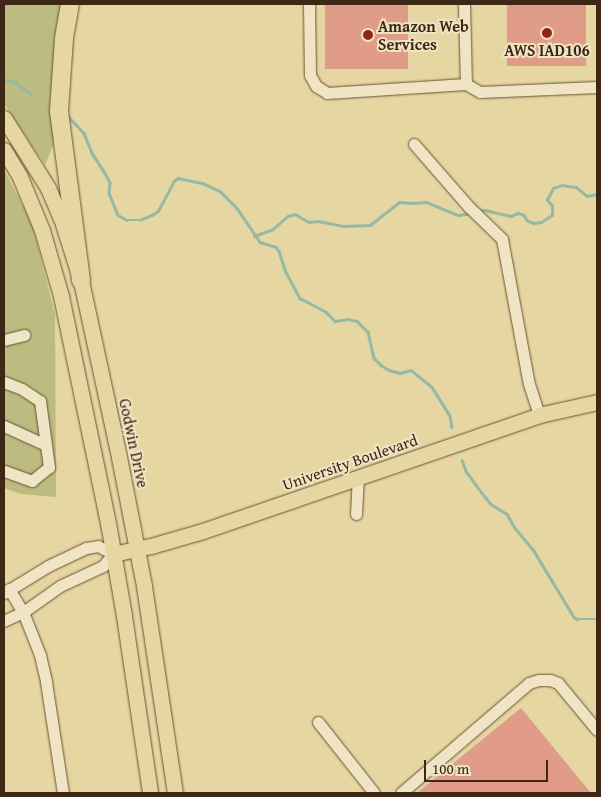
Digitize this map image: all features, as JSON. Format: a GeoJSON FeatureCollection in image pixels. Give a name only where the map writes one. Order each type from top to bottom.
{"type":"FeatureCollection","features":[{"type":"Feature","properties":{"kind":"highway"},"geometry":{"type":"LineString","coordinates":[[70,4],[64,39],[59,111],[81,281]]}},
{"type":"Feature","properties":{"kind":"main road","name":"Godwin Drive"},"geometry":{"type":"LineString","coordinates":[[4,118],[31,158],[48,188],[63,224],[81,281],[137,549],[162,697],[175,793]]}},
{"type":"Feature","properties":{"kind":"main road"},"geometry":{"type":"LineString","coordinates":[[4,150],[32,202],[52,259],[113,554],[150,793]]}},
{"type":"Feature","properties":{"kind":"main road","name":"University Boulevard"},"geometry":{"type":"LineString","coordinates":[[113,554],[203,531],[539,415],[597,402]]}},
{"type":"Feature","properties":{"kind":"lane"},"geometry":{"type":"LineString","coordinates":[[308,4],[310,75],[316,86],[328,93],[466,84],[480,92],[597,88]]}},
{"type":"Feature","properties":{"kind":"lane"},"geometry":{"type":"LineString","coordinates":[[464,4],[466,84]]}},
{"type":"Feature","properties":{"kind":"lane"},"geometry":{"type":"LineString","coordinates":[[414,144],[473,210],[497,232],[504,244],[529,384],[539,415]]}},
{"type":"Feature","properties":{"kind":"lane"},"geometry":{"type":"LineString","coordinates":[[4,340],[24,335]]}},
{"type":"Feature","properties":{"kind":"lane"},"geometry":{"type":"LineString","coordinates":[[4,382],[22,389],[40,401],[49,468],[32,481],[4,471]]}},
{"type":"Feature","properties":{"kind":"lane"},"geometry":{"type":"LineString","coordinates":[[4,426],[46,445]]}},
{"type":"Feature","properties":{"kind":"lane"},"geometry":{"type":"LineString","coordinates":[[356,514],[358,478]]}},
{"type":"Feature","properties":{"kind":"lane"},"geometry":{"type":"LineString","coordinates":[[4,620],[23,612],[60,586],[103,566],[113,554],[98,546],[86,548],[48,566],[6,591],[23,612],[40,655],[63,793]]}},
{"type":"Feature","properties":{"kind":"lane"},"geometry":{"type":"LineString","coordinates":[[401,793],[530,683],[539,680],[550,680],[558,683],[597,730]]}},
{"type":"Feature","properties":{"kind":"lane"},"geometry":{"type":"LineString","coordinates":[[318,722],[374,793]]}},
{"type":"Feature","properties":{"kind":"green space"},"geometry":{"type":"Polygon","coordinates":[[[4,4],[65,4],[56,139],[45,165],[4,104],[4,4]]]}},
{"type":"Feature","properties":{"kind":"green space"},"geometry":{"type":"Polygon","coordinates":[[[4,170],[32,223],[55,315],[56,497],[21,494],[4,488],[4,170]]]}},
{"type":"Feature","properties":{"kind":"building","name":"Amazon Web Services"},"geometry":{"type":"Polygon","coordinates":[[[325,4],[408,4],[408,69],[325,69],[325,4]]]}},
{"type":"Feature","properties":{"kind":"building","name":"AWS IAD106"},"geometry":{"type":"Polygon","coordinates":[[[507,4],[586,4],[586,66],[507,66],[507,4]]]}},
{"type":"Feature","properties":{"kind":"building"},"geometry":{"type":"Polygon","coordinates":[[[521,708],[591,793],[417,793],[473,747],[521,708]]]}},
{"type":"Feature","properties":{"kind":"waterway"},"geometry":{"type":"LineString","coordinates":[[4,79],[15,82],[31,94]]}},
{"type":"Feature","properties":{"kind":"waterway"},"geometry":{"type":"LineString","coordinates":[[67,115],[84,133],[92,153],[105,173],[110,183],[109,193],[118,215],[127,220],[140,220],[152,215],[158,211],[174,181],[178,178],[202,183],[220,191],[237,208],[260,242],[276,247],[279,251],[286,272],[300,298],[326,312],[335,321],[348,319],[357,321],[368,332],[374,358],[389,370],[400,373],[411,370],[432,387],[450,416],[452,427]]}},
{"type":"Feature","properties":{"kind":"waterway"},"geometry":{"type":"LineString","coordinates":[[477,211],[485,210],[511,216],[518,213],[524,215],[527,220],[533,223],[541,222],[552,215],[552,206],[547,200],[553,188],[562,185],[576,187],[587,196],[597,194]]}},
{"type":"Feature","properties":{"kind":"waterway"},"geometry":{"type":"LineString","coordinates":[[254,236],[273,229],[288,216],[295,214],[309,222],[318,221],[343,226],[370,225],[399,202],[426,202],[459,215],[472,213]]}},
{"type":"Feature","properties":{"kind":"waterway"},"geometry":{"type":"LineString","coordinates":[[462,460],[466,471],[482,493],[491,504],[507,514],[515,528],[534,551],[574,617],[577,619],[597,619]]}},
{"type":"Feature","properties":{"kind":"place","name":"AWS IAD106"},"geometry":{"type":"Point","coordinates":[547,33]}},
{"type":"Feature","properties":{"kind":"place","name":"Amazon Web Services"},"geometry":{"type":"Point","coordinates":[368,35]}}]}
